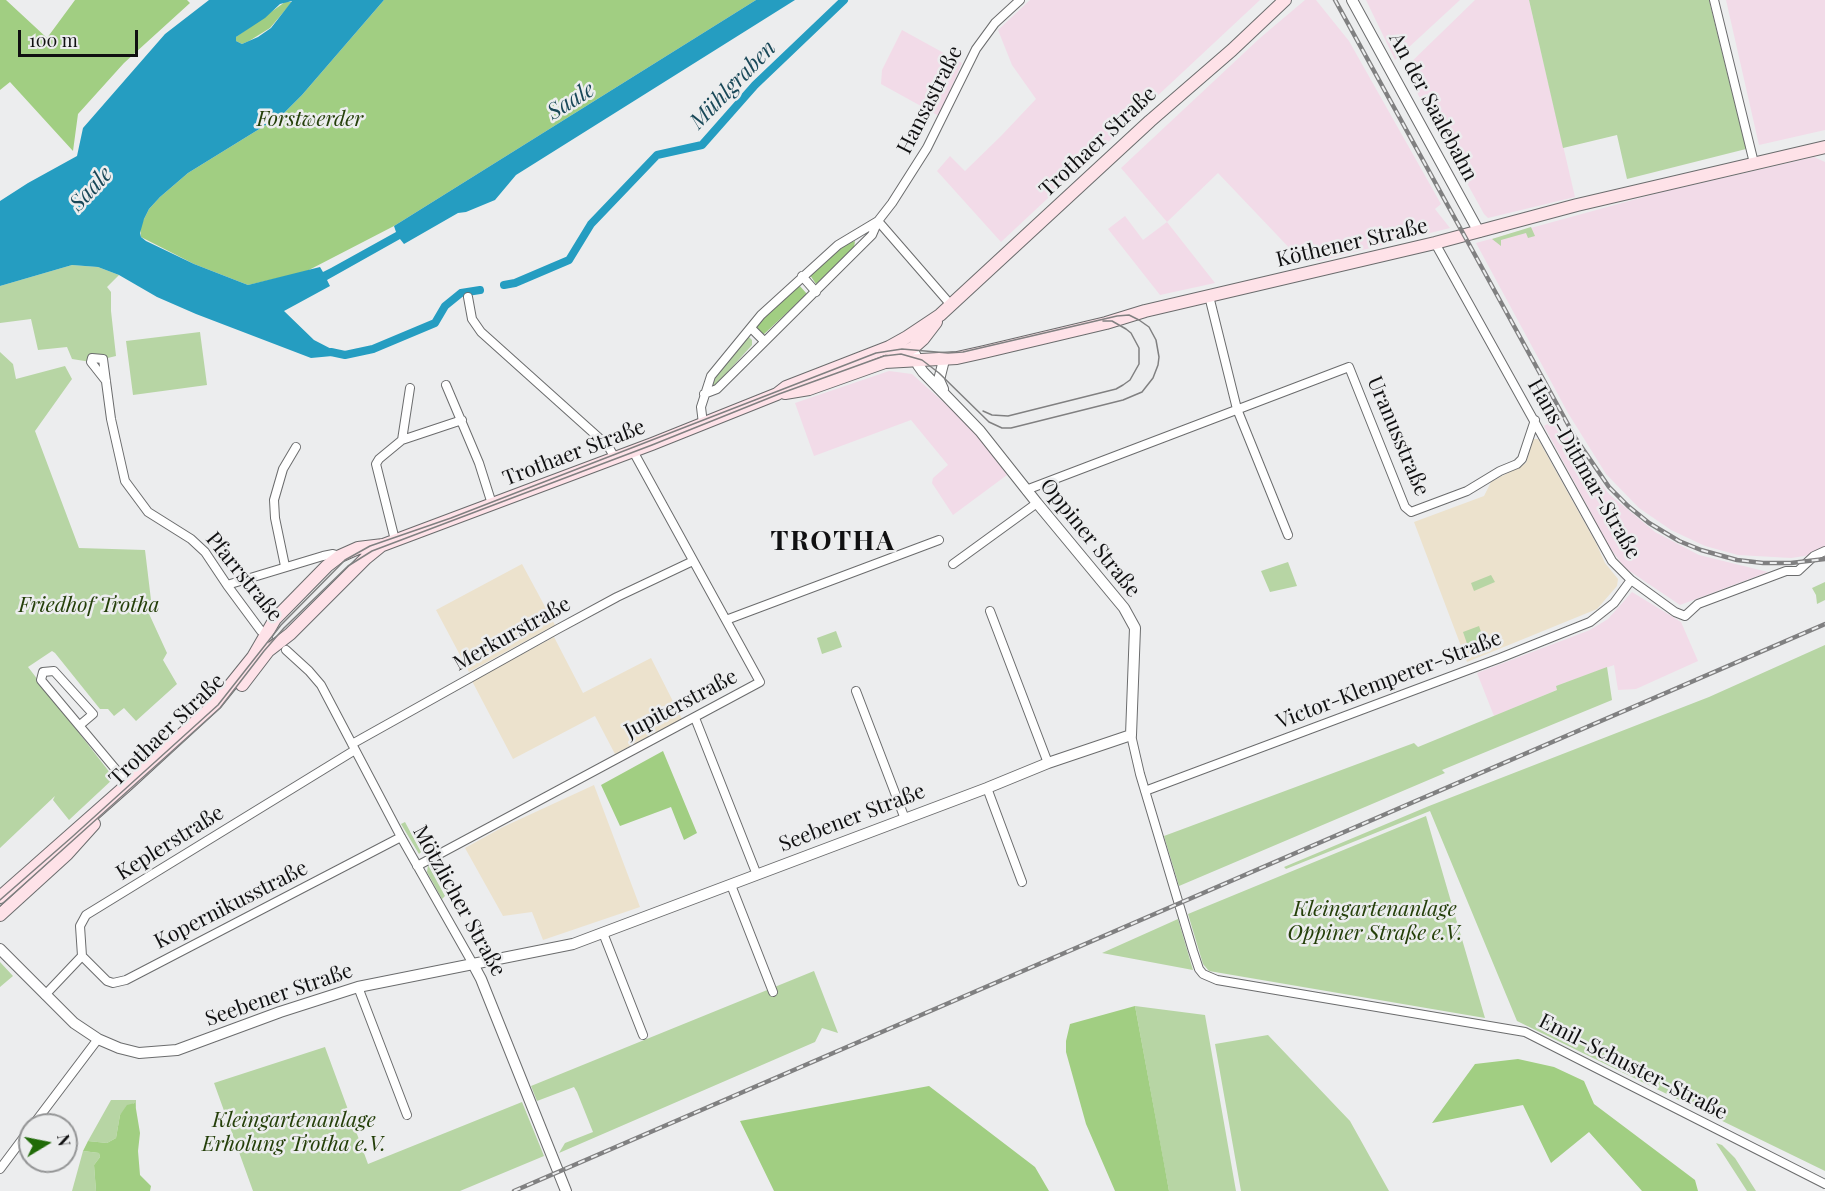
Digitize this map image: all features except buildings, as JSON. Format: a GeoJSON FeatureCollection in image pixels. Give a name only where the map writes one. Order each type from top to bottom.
{"type":"FeatureCollection","features":[{"type":"Feature","properties":{"kind":"main road","name":"Trothaer Straße"},"geometry":{"type":"LineString","coordinates":[[0,897],[216,703],[253,657],[275,619],[327,566],[340,556],[358,548],[389,543],[615,458],[777,394],[786,387],[890,347],[940,315],[1133,136],[1232,50],[1285,0]]}},
{"type":"Feature","properties":{"kind":"main road","name":"Köthener Straße"},"geometry":{"type":"LineString","coordinates":[[885,362],[944,360],[966,356],[1106,323],[1136,313],[1436,243],[1577,205],[1754,163],[1824,150]]}},
{"type":"Feature","properties":{"kind":"main road","name":"Trothaer Straße"},"geometry":{"type":"LineString","coordinates":[[777,394],[809,389],[885,362],[914,347],[923,339],[940,315]]}},
{"type":"Feature","properties":{"kind":"main road","name":"Trothaer Straße"},"geometry":{"type":"LineString","coordinates":[[0,915],[67,854],[84,834],[222,709],[268,651],[282,647],[366,558],[389,543]]}},
{"type":"Feature","properties":{"kind":"street","name":"Hansastraße"},"geometry":{"type":"LineString","coordinates":[[704,394],[717,389],[872,235],[878,221],[927,148],[976,48],[995,22],[1020,0]]}},
{"type":"Feature","properties":{"kind":"street","name":"An der Saalebahn"},"geometry":{"type":"LineString","coordinates":[[1352,0],[1479,232]]}},
{"type":"Feature","properties":{"kind":"street"},"geometry":{"type":"LineString","coordinates":[[1714,0],[1754,163]]}},
{"type":"Feature","properties":{"kind":"street"},"geometry":{"type":"LineString","coordinates":[[703,423],[701,407],[711,376],[761,315],[838,245],[878,221],[951,305]]}},
{"type":"Feature","properties":{"kind":"street"},"geometry":{"type":"LineString","coordinates":[[855,234],[863,244]]}},
{"type":"Feature","properties":{"kind":"street","name":"Hans-Dittmar-Straße"},"geometry":{"type":"LineString","coordinates":[[1436,243],[1612,561],[1631,580],[1675,612],[1685,616],[1698,604],[1786,571],[1798,571],[1814,556],[1825,551]]}},
{"type":"Feature","properties":{"kind":"street"},"geometry":{"type":"LineString","coordinates":[[802,276],[816,292]]}},
{"type":"Feature","properties":{"kind":"street"},"geometry":{"type":"LineString","coordinates":[[1209,296],[1237,409],[1288,535]]}},
{"type":"Feature","properties":{"kind":"street"},"geometry":{"type":"LineString","coordinates":[[468,297],[472,319],[481,332],[608,446],[615,458]]}},
{"type":"Feature","properties":{"kind":"street"},"geometry":{"type":"LineString","coordinates":[[751,328],[764,341]]}},
{"type":"Feature","properties":{"kind":"street"},"geometry":{"type":"LineString","coordinates":[[916,360],[914,347],[921,328]]}},
{"type":"Feature","properties":{"kind":"street","name":"Oppiner Straße"},"geometry":{"type":"LineString","coordinates":[[916,360],[923,372],[980,431],[1037,504],[1124,608],[1135,628],[1131,735]]}},
{"type":"Feature","properties":{"kind":"street"},"geometry":{"type":"LineString","coordinates":[[944,360],[939,380],[944,392]]}},
{"type":"Feature","properties":{"kind":"street","name":"Uranusstraße"},"geometry":{"type":"LineString","coordinates":[[1026,490],[1349,367],[1405,507],[1411,512],[1467,491],[1500,471],[1517,464],[1522,459],[1535,420]]}},
{"type":"Feature","properties":{"kind":"street","name":"Pfarrstraße"},"geometry":{"type":"LineString","coordinates":[[106,381],[111,420],[125,481],[148,512],[191,539],[205,552],[265,634],[282,647]]}},
{"type":"Feature","properties":{"kind":"street"},"geometry":{"type":"LineString","coordinates":[[446,385],[479,463],[492,504]]}},
{"type":"Feature","properties":{"kind":"street"},"geometry":{"type":"LineString","coordinates":[[402,440],[410,388]]}},
{"type":"Feature","properties":{"kind":"street"},"geometry":{"type":"LineString","coordinates":[[389,543],[376,464],[402,440],[462,420]]}},
{"type":"Feature","properties":{"kind":"street"},"geometry":{"type":"LineString","coordinates":[[285,566],[275,518],[274,500],[283,469],[296,447]]}},
{"type":"Feature","properties":{"kind":"street","name":"Jupiterstraße"},"geometry":{"type":"LineString","coordinates":[[417,866],[760,682],[633,451]]}},
{"type":"Feature","properties":{"kind":"street"},"geometry":{"type":"LineString","coordinates":[[953,564],[1037,504]]}},
{"type":"Feature","properties":{"kind":"street"},"geometry":{"type":"LineString","coordinates":[[726,620],[939,540]]}},
{"type":"Feature","properties":{"kind":"street","name":"Trothaer Straße"},"geometry":{"type":"LineString","coordinates":[[227,585],[323,556],[333,554],[340,556]]}},
{"type":"Feature","properties":{"kind":"street","name":"Merkurstraße"},"geometry":{"type":"LineString","coordinates":[[353,747],[556,630],[617,597],[693,561]]}},
{"type":"Feature","properties":{"kind":"street","name":"Victor-Klemperer-Straße"},"geometry":{"type":"LineString","coordinates":[[1145,791],[1590,622],[1614,603],[1631,580]]}},
{"type":"Feature","properties":{"kind":"street"},"geometry":{"type":"LineString","coordinates":[[990,610],[1048,763]]}},
{"type":"Feature","properties":{"kind":"street","name":"Mötzlicher Straße"},"geometry":{"type":"LineString","coordinates":[[282,647],[321,685],[401,837],[482,979],[564,1190]]}},
{"type":"Feature","properties":{"kind":"street"},"geometry":{"type":"LineString","coordinates":[[80,725],[93,714],[54,671],[44,672],[41,680],[128,784]]}},
{"type":"Feature","properties":{"kind":"street"},"geometry":{"type":"LineString","coordinates":[[856,691],[905,819]]}},
{"type":"Feature","properties":{"kind":"street"},"geometry":{"type":"LineString","coordinates":[[695,718],[757,875]]}},
{"type":"Feature","properties":{"kind":"street"},"geometry":{"type":"LineString","coordinates":[[1131,735],[1145,791]]}},
{"type":"Feature","properties":{"kind":"street","name":"Seebener Straße"},"geometry":{"type":"LineString","coordinates":[[0,949],[74,1023],[98,1039],[139,1053],[177,1050],[280,1012],[358,987],[573,944],[1048,763],[1131,735]]}},
{"type":"Feature","properties":{"kind":"street","name":"Keplerstraße"},"geometry":{"type":"LineString","coordinates":[[82,956],[80,926],[86,915],[353,747]]}},
{"type":"Feature","properties":{"kind":"street"},"geometry":{"type":"LineString","coordinates":[[987,788],[1022,882]]}},
{"type":"Feature","properties":{"kind":"street","name":"Emil-Schuster-Straße"},"geometry":{"type":"LineString","coordinates":[[1145,791],[1196,963],[1203,974],[1217,980],[1525,1032],[1825,1184]]}},
{"type":"Feature","properties":{"kind":"street","name":"Kopernikusstraße"},"geometry":{"type":"LineString","coordinates":[[82,956],[106,981],[113,983],[126,980],[401,837]]}},
{"type":"Feature","properties":{"kind":"street"},"geometry":{"type":"LineString","coordinates":[[731,885],[772,992]]}},
{"type":"Feature","properties":{"kind":"street"},"geometry":{"type":"LineString","coordinates":[[603,933],[643,1035]]}},
{"type":"Feature","properties":{"kind":"street"},"geometry":{"type":"LineString","coordinates":[[45,995],[82,956]]}},
{"type":"Feature","properties":{"kind":"street"},"geometry":{"type":"LineString","coordinates":[[358,987],[407,1115]]}},
{"type":"Feature","properties":{"kind":"street"},"geometry":{"type":"LineString","coordinates":[[42,1113],[98,1039]]}},
{"type":"Feature","properties":{"kind":"street"},"geometry":{"type":"LineString","coordinates":[[0,1168],[18,1145]]}},
{"type":"Feature","properties":{"kind":"shaded area"},"geometry":{"type":"Polygon","coordinates":[[[1030,0],[1260,0],[1001,242],[937,171],[950,156],[965,171],[1036,99],[1012,65],[998,30],[1030,0]]]}},
{"type":"Feature","properties":{"kind":"shaded area"},"geometry":{"type":"Polygon","coordinates":[[[1305,0],[1316,0],[1349,41],[1441,204],[1435,209],[1450,228],[1319,261],[1306,259],[1296,255],[1218,173],[1167,222],[1121,168],[1260,38],[1305,0]]]}},
{"type":"Feature","properties":{"kind":"shaded area"},"geometry":{"type":"Polygon","coordinates":[[[1366,0],[1460,0],[1395,60],[1366,0]]]}},
{"type":"Feature","properties":{"kind":"shaded area"},"geometry":{"type":"Polygon","coordinates":[[[1475,0],[1529,0],[1575,197],[1488,218],[1404,69],[1475,0]]]}},
{"type":"Feature","properties":{"kind":"shaded area"},"geometry":{"type":"Polygon","coordinates":[[[1726,0],[1825,0],[1825,130],[1759,145],[1726,0]]]}},
{"type":"Feature","properties":{"kind":"shaded area"},"geometry":{"type":"Polygon","coordinates":[[[902,30],[962,63],[939,116],[881,84],[882,70],[902,30]]]}},
{"type":"Feature","properties":{"kind":"shaded area"},"geometry":{"type":"Polygon","coordinates":[[[1814,157],[1825,162],[1825,553],[1791,558],[1738,555],[1705,546],[1671,530],[1639,508],[1606,474],[1568,413],[1476,243],[1662,192],[1814,157]]]}},
{"type":"Feature","properties":{"kind":"shaded area"},"geometry":{"type":"Polygon","coordinates":[[[1125,216],[1143,240],[1167,222],[1215,283],[1160,295],[1108,229],[1125,216]]]}},
{"type":"Feature","properties":{"kind":"shaded area"},"geometry":{"type":"Polygon","coordinates":[[[889,371],[912,374],[978,433],[1007,475],[953,515],[932,483],[933,478],[948,465],[911,420],[814,456],[795,403],[889,371]]]}},
{"type":"Feature","properties":{"kind":"shaded area"},"geometry":{"type":"Polygon","coordinates":[[[1557,418],[1580,457],[1609,494],[1655,532],[1699,555],[1768,572],[1680,605],[1625,568],[1610,548],[1544,426],[1557,418]]]}},
{"type":"Feature","properties":{"kind":"shaded area"},"geometry":{"type":"Polygon","coordinates":[[[1533,439],[1538,439],[1605,563],[1618,579],[1617,586],[1597,609],[1467,662],[1414,522],[1484,496],[1491,482],[1526,463],[1533,439]]]}},
{"type":"Feature","properties":{"kind":"shaded area"},"geometry":{"type":"Polygon","coordinates":[[[522,564],[555,625],[469,672],[436,610],[522,564]]]}},
{"type":"Feature","properties":{"kind":"shaded area"},"geometry":{"type":"Polygon","coordinates":[[[1632,592],[1681,622],[1698,661],[1636,689],[1618,690],[1614,665],[1556,686],[1557,690],[1494,716],[1477,673],[1590,630],[1608,619],[1632,592]]]}},
{"type":"Feature","properties":{"kind":"shaded area"},"geometry":{"type":"Polygon","coordinates":[[[554,637],[583,693],[651,658],[682,719],[615,754],[595,716],[513,759],[472,681],[554,637]]]}},
{"type":"Feature","properties":{"kind":"shaded area"},"geometry":{"type":"Polygon","coordinates":[[[594,785],[640,907],[543,940],[532,912],[503,916],[465,848],[503,827],[594,785]]]}},
{"type":"Feature","properties":{"kind":"green space"},"geometry":{"type":"Polygon","coordinates":[[[0,0],[6,0],[47,38],[75,0],[187,0],[190,3],[124,63],[78,114],[73,151],[10,82],[0,90],[0,0]]]}},
{"type":"Feature","properties":{"kind":"green space","name":"Forstwerder"},"geometry":{"type":"Polygon","coordinates":[[[384,0],[756,0],[394,226],[305,272],[248,285],[194,264],[141,237],[140,226],[149,209],[160,197],[188,173],[282,115],[384,0]]]}},
{"type":"Feature","properties":{"kind":"green space"},"geometry":{"type":"Polygon","coordinates":[[[1529,0],[1709,0],[1746,149],[1627,179],[1617,135],[1563,148],[1529,0]]]}},
{"type":"Feature","properties":{"kind":"green space"},"geometry":{"type":"Polygon","coordinates":[[[285,2],[292,2],[270,28],[242,44],[236,41],[236,37],[285,2]]]}},
{"type":"Feature","properties":{"kind":"green space"},"geometry":{"type":"Polygon","coordinates":[[[1531,227],[1535,236],[1528,238],[1526,233],[1501,240],[1501,246],[1492,239],[1531,227]]]}},
{"type":"Feature","properties":{"kind":"green space"},"geometry":{"type":"Polygon","coordinates":[[[855,241],[854,248],[816,284],[810,275],[846,244],[855,241]]]}},
{"type":"Feature","properties":{"kind":"green space"},"geometry":{"type":"Polygon","coordinates":[[[72,265],[98,267],[119,275],[107,287],[111,292],[116,356],[91,362],[72,359],[67,347],[38,350],[31,319],[0,323],[0,286],[72,265]]]}},
{"type":"Feature","properties":{"kind":"green space"},"geometry":{"type":"Polygon","coordinates":[[[799,285],[807,294],[763,335],[755,328],[765,315],[799,285]]]}},
{"type":"Feature","properties":{"kind":"green space"},"geometry":{"type":"Polygon","coordinates":[[[200,332],[207,385],[133,395],[126,341],[200,332]]]}},
{"type":"Feature","properties":{"kind":"green space"},"geometry":{"type":"Polygon","coordinates":[[[749,337],[752,345],[710,389],[712,380],[744,339],[749,337]]]}},
{"type":"Feature","properties":{"kind":"green space","name":"Friedhof Trotha"},"geometry":{"type":"Polygon","coordinates":[[[0,352],[13,364],[16,379],[65,366],[72,379],[35,431],[79,548],[145,550],[151,600],[145,605],[167,653],[163,660],[177,684],[136,721],[124,708],[114,716],[108,709],[100,709],[52,651],[28,667],[114,778],[69,820],[53,800],[55,796],[0,848],[0,352]]]}},
{"type":"Feature","properties":{"kind":"green space"},"geometry":{"type":"Polygon","coordinates":[[[1288,562],[1297,586],[1270,592],[1261,571],[1288,562]]]}},
{"type":"Feature","properties":{"kind":"green space"},"geometry":{"type":"Polygon","coordinates":[[[1491,575],[1495,582],[1474,591],[1471,583],[1491,575]]]}},
{"type":"Feature","properties":{"kind":"green space"},"geometry":{"type":"Polygon","coordinates":[[[1825,582],[1825,600],[1817,604],[1812,588],[1825,582]]]}},
{"type":"Feature","properties":{"kind":"green space"},"geometry":{"type":"Polygon","coordinates":[[[1479,626],[1487,649],[1471,655],[1463,632],[1479,626]]]}},
{"type":"Feature","properties":{"kind":"green space"},"geometry":{"type":"Polygon","coordinates":[[[836,631],[842,647],[822,654],[817,638],[836,631]]]}},
{"type":"Feature","properties":{"kind":"green space"},"geometry":{"type":"Polygon","coordinates":[[[1825,645],[1825,1171],[1517,1021],[1430,811],[1286,869],[1284,867],[1429,806],[1709,697],[1825,645]]]}},
{"type":"Feature","properties":{"kind":"green space","name":"Kleingartenanlage Oppiner Straße e.V."},"geometry":{"type":"Polygon","coordinates":[[[1607,667],[1612,700],[1442,770],[1445,773],[1179,886],[1164,836],[1414,743],[1418,747],[1557,690],[1556,686],[1607,667]]]}},
{"type":"Feature","properties":{"kind":"green space"},"geometry":{"type":"Polygon","coordinates":[[[663,751],[697,833],[684,840],[671,807],[620,826],[601,785],[663,751]]]}},
{"type":"Feature","properties":{"kind":"green space","name":"Kleingartenanlage Oppiner Straße e.V."},"geometry":{"type":"Polygon","coordinates":[[[1426,816],[1485,1018],[1209,971],[1203,964],[1188,914],[1426,816]]]}},
{"type":"Feature","properties":{"kind":"green space"},"geometry":{"type":"Polygon","coordinates":[[[405,822],[421,852],[419,854],[401,824],[405,822]]]}},
{"type":"Feature","properties":{"kind":"green space"},"geometry":{"type":"Polygon","coordinates":[[[428,865],[445,896],[442,899],[427,872],[428,865]]]}},
{"type":"Feature","properties":{"kind":"green space"},"geometry":{"type":"Polygon","coordinates":[[[1178,919],[1193,970],[1102,953],[1178,919]]]}},
{"type":"Feature","properties":{"kind":"green space"},"geometry":{"type":"Polygon","coordinates":[[[0,962],[13,976],[0,987],[0,962]]]}},
{"type":"Feature","properties":{"kind":"green space"},"geometry":{"type":"Polygon","coordinates":[[[814,971],[838,1033],[822,1028],[815,1042],[559,1153],[565,1143],[593,1132],[577,1092],[574,1087],[537,1101],[531,1086],[814,971]]]}},
{"type":"Feature","properties":{"kind":"green space"},"geometry":{"type":"Polygon","coordinates":[[[1135,1006],[1205,1015],[1236,1191],[1169,1191],[1135,1006]]]}},
{"type":"Feature","properties":{"kind":"green space"},"geometry":{"type":"Polygon","coordinates":[[[1135,1006],[1169,1191],[1115,1191],[1086,1124],[1066,1052],[1070,1024],[1135,1006]]]}},
{"type":"Feature","properties":{"kind":"green space"},"geometry":{"type":"Polygon","coordinates":[[[1268,1035],[1350,1121],[1389,1191],[1241,1191],[1215,1044],[1268,1035]]]}},
{"type":"Feature","properties":{"kind":"green space","name":"Kleingartenanlage Erholung Trotha e.V."},"geometry":{"type":"Polygon","coordinates":[[[325,1047],[368,1164],[522,1102],[544,1156],[460,1191],[253,1191],[214,1083],[325,1047]]]}},
{"type":"Feature","properties":{"kind":"green space"},"geometry":{"type":"Polygon","coordinates":[[[1518,1059],[1554,1067],[1584,1081],[1594,1104],[1695,1180],[1698,1191],[1642,1191],[1589,1132],[1551,1163],[1523,1105],[1432,1123],[1475,1064],[1518,1059]]]}},
{"type":"Feature","properties":{"kind":"green space"},"geometry":{"type":"Polygon","coordinates":[[[929,1086],[1035,1167],[1049,1191],[774,1191],[740,1121],[929,1086]]]}},
{"type":"Feature","properties":{"kind":"green space"},"geometry":{"type":"Polygon","coordinates":[[[111,1100],[136,1100],[136,1109],[134,1103],[120,1115],[116,1138],[107,1143],[88,1141],[111,1100]]]}},
{"type":"Feature","properties":{"kind":"green space"},"geometry":{"type":"Polygon","coordinates":[[[135,1103],[140,1133],[138,1151],[140,1175],[151,1186],[150,1191],[96,1191],[94,1165],[100,1157],[99,1153],[83,1151],[88,1141],[107,1143],[116,1138],[120,1115],[127,1105],[135,1103]]]}},
{"type":"Feature","properties":{"kind":"green space"},"geometry":{"type":"Polygon","coordinates":[[[1716,1143],[1722,1145],[1735,1158],[1756,1191],[1747,1191],[1716,1143]]]}},
{"type":"Feature","properties":{"kind":"green space"},"geometry":{"type":"Polygon","coordinates":[[[83,1151],[99,1153],[100,1157],[94,1165],[96,1191],[72,1191],[83,1151]]]}},
{"type":"Feature","properties":{"kind":"water","name":"Saale"},"geometry":{"type":"Polygon","coordinates":[[[209,0],[384,0],[282,115],[188,173],[160,197],[149,209],[144,219],[140,233],[146,241],[194,264],[248,285],[320,267],[323,272],[331,268],[396,232],[394,226],[756,0],[795,0],[516,175],[495,200],[458,213],[404,244],[400,239],[327,280],[330,286],[284,311],[314,340],[343,355],[311,358],[196,314],[157,297],[119,275],[98,267],[72,265],[0,286],[0,201],[77,156],[83,128],[165,34],[209,0]],[[292,1],[280,4],[265,18],[236,37],[236,41],[242,44],[271,28],[292,1]]]}},
{"type":"Feature","properties":{"kind":"waterway","name":"Mühlgraben"},"geometry":{"type":"LineString","coordinates":[[504,285],[515,283],[569,260],[591,224],[657,155],[702,145],[755,85],[844,0]]}},
{"type":"Feature","properties":{"kind":"waterway","name":"Mühlgraben"},"geometry":{"type":"LineString","coordinates":[[331,352],[345,355],[373,349],[435,323],[445,306],[461,293],[480,290]]}},
{"type":"Feature","properties":{"kind":"tram line"},"geometry":{"type":"LineString","coordinates":[[0,900],[218,705],[281,625],[345,560],[370,546],[451,518],[876,353],[902,349],[963,352],[1129,315],[1149,327],[1156,340],[1158,365],[1153,378],[1142,392],[1123,400],[1011,428],[1002,428],[989,422],[939,373],[922,360],[901,354],[884,356],[779,394],[652,445],[372,551],[348,566],[284,628],[220,708],[0,906]]}},
{"type":"Feature","properties":{"kind":"tram line"},"geometry":{"type":"LineString","coordinates":[[983,411],[992,415],[1008,416],[1116,389],[1130,380],[1139,364],[1139,348],[1131,333],[1126,329],[1112,321],[1103,321]]}},
{"type":"Feature","properties":{"kind":"railway"},"geometry":{"type":"LineString","coordinates":[[1335,0],[1576,439],[1609,487],[1649,523],[1679,541],[1701,550],[1737,560],[1763,563],[1791,563],[1825,559]]}},
{"type":"Feature","properties":{"kind":"railway"},"geometry":{"type":"LineString","coordinates":[[514,1191],[1825,624]]}},
{"type":"Feature","properties":{"kind":"district","name":"TROTHA"},"geometry":{"type":"Point","coordinates":[833,542]}}]}
